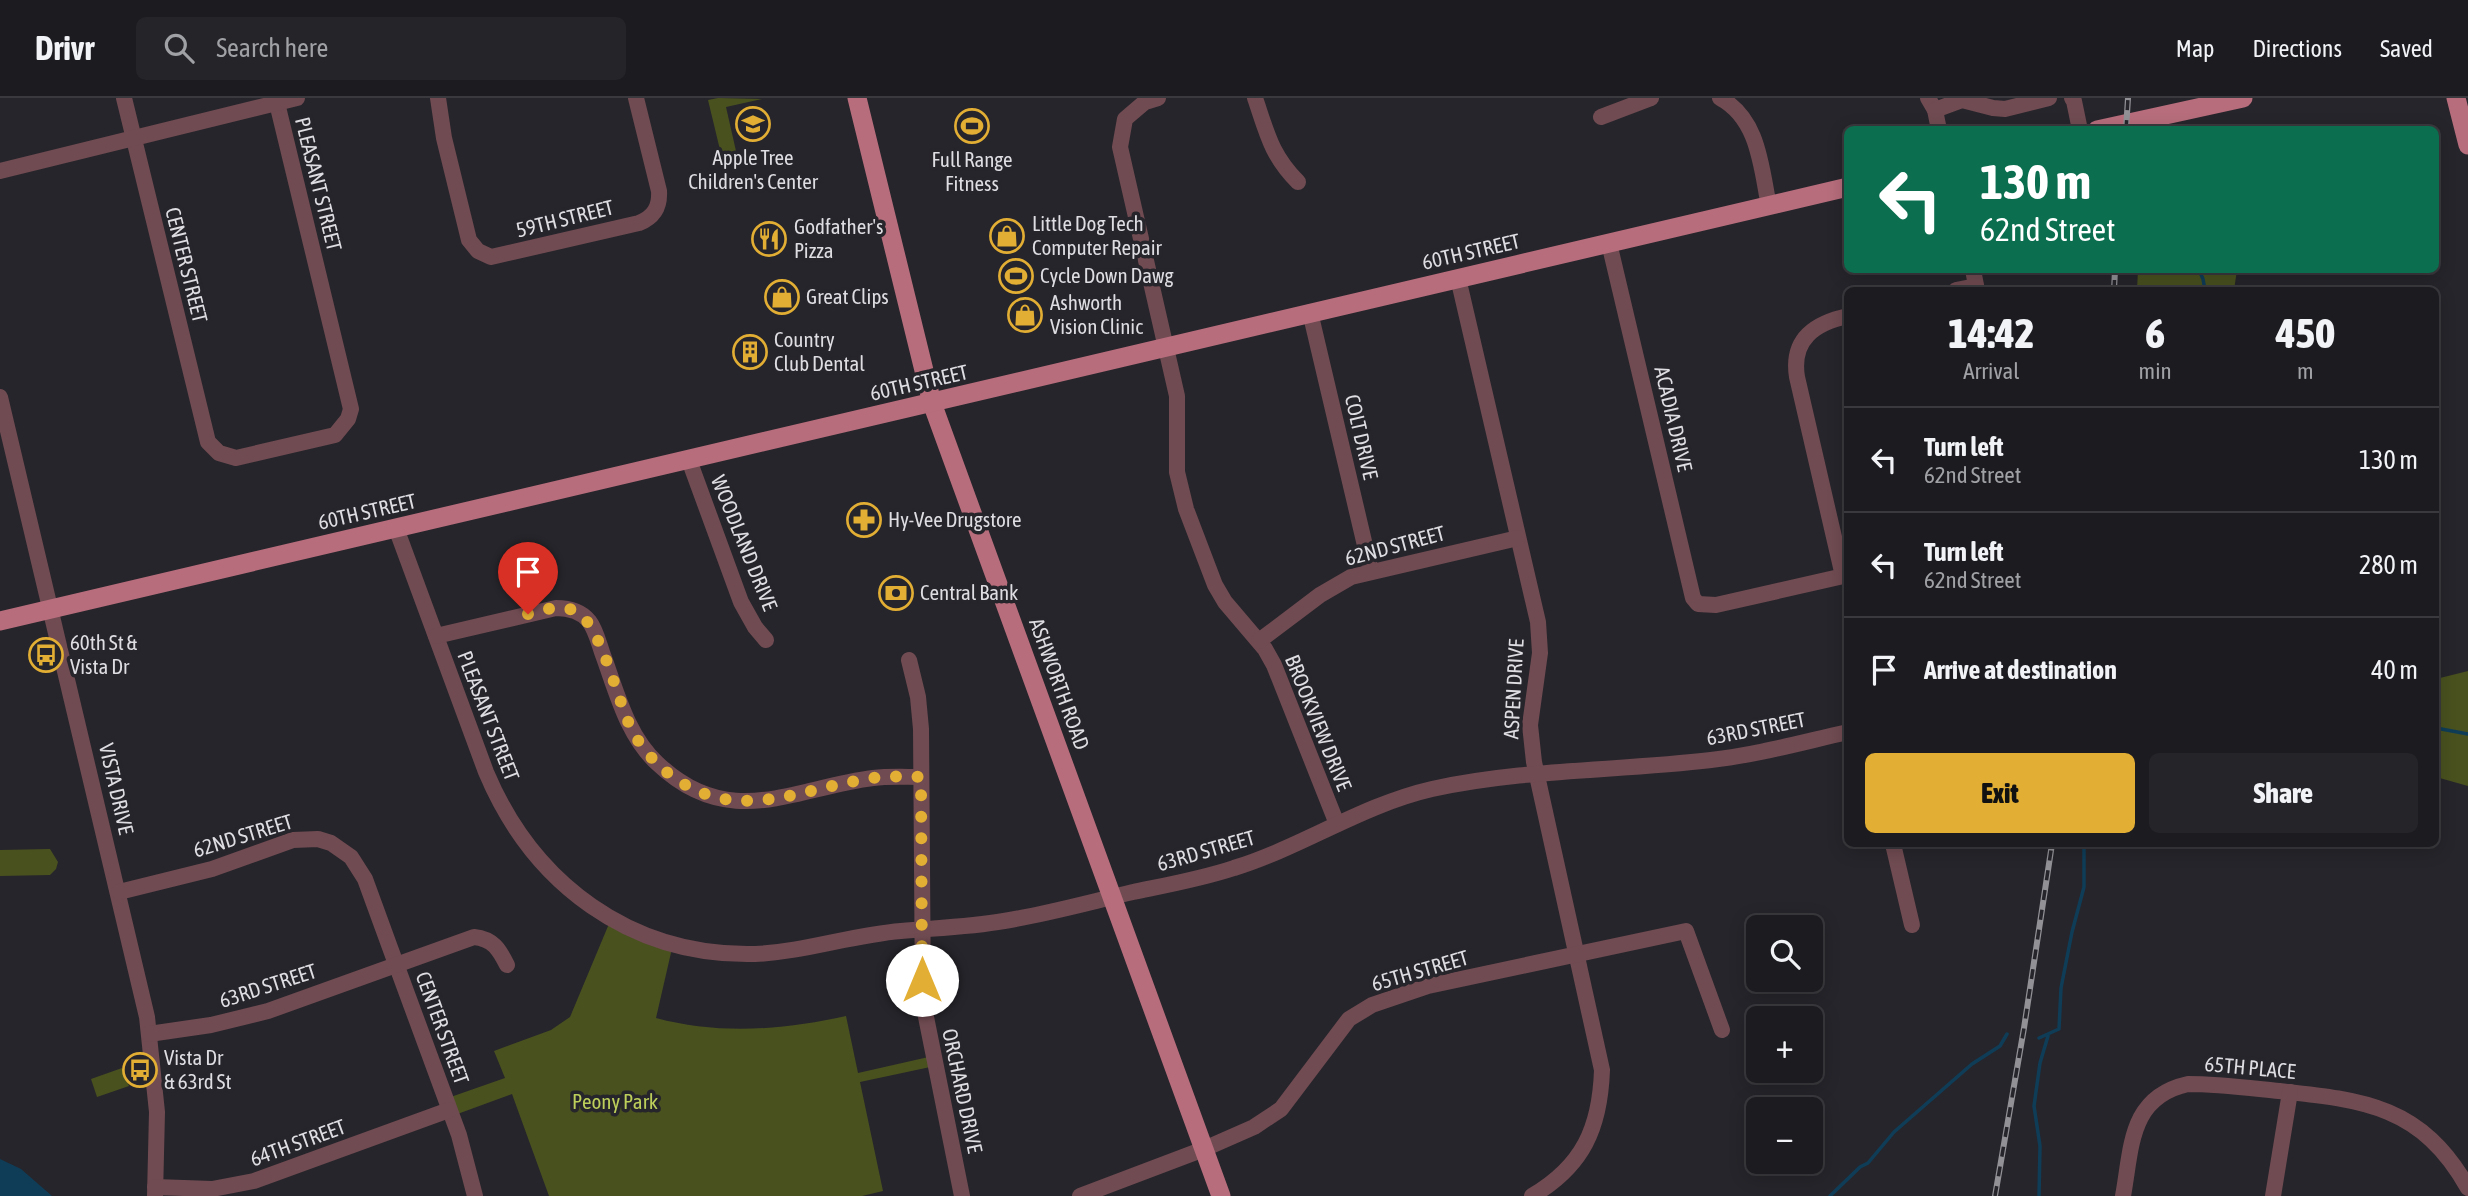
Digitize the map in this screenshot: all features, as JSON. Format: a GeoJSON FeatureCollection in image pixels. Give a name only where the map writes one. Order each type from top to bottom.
{"type":"FeatureCollection","features":[{"type":"Feature","properties":{"kind":"main road","name":"ASHWORTH ROAD"},"geometry":{"type":"LineString","coordinates":[[857,98],[932,403],[1221,1196]]}},
{"type":"Feature","properties":{"kind":"main road"},"geometry":{"type":"LineString","coordinates":[[2114,126],[2243,98]]}},
{"type":"Feature","properties":{"kind":"main road"},"geometry":{"type":"LineString","coordinates":[[2456,98],[2468,145]]}},
{"type":"Feature","properties":{"kind":"main road","name":"60TH STREET"},"geometry":{"type":"LineString","coordinates":[[0,621],[1844,188]]}},
{"type":"Feature","properties":{"kind":"street","name":"CENTER STREET"},"geometry":{"type":"LineString","coordinates":[[124,98],[208,442]]}},
{"type":"Feature","properties":{"kind":"street"},"geometry":{"type":"LineString","coordinates":[[0,171],[297,98]]}},
{"type":"Feature","properties":{"kind":"street","name":"59TH STREET"},"geometry":{"type":"LineString","coordinates":[[438,98],[449,160],[468,237],[478,251],[491,257],[627,226],[642,222],[654,214],[658,207],[659,191],[636,98]]}},
{"type":"Feature","properties":{"kind":"street","name":"BROOKVIEW DRIVE"},"geometry":{"type":"LineString","coordinates":[[1157,98],[1145,103],[1125,120],[1120,147],[1177,396],[1177,472],[1185,509],[1215,585],[1259,641],[1278,674],[1337,824]]}},
{"type":"Feature","properties":{"kind":"street"},"geometry":{"type":"LineString","coordinates":[[1255,98],[1273,151],[1282,166],[1298,182]]}},
{"type":"Feature","properties":{"kind":"street"},"geometry":{"type":"LineString","coordinates":[[1601,117],[1651,98]]}},
{"type":"Feature","properties":{"kind":"street"},"geometry":{"type":"LineString","coordinates":[[1720,98],[1738,110],[1753,133],[1769,206]]}},
{"type":"Feature","properties":{"kind":"street"},"geometry":{"type":"LineString","coordinates":[[1938,126],[1931,104],[1962,100],[2005,109],[2049,98]]}},
{"type":"Feature","properties":{"kind":"street"},"geometry":{"type":"LineString","coordinates":[[2071,98],[2079,126]]}},
{"type":"Feature","properties":{"kind":"street","name":"PLEASANT STREET"},"geometry":{"type":"LineString","coordinates":[[208,442],[219,453],[236,458],[335,435],[348,419],[350,398],[276,103]]}},
{"type":"Feature","properties":{"kind":"street","name":"ACADIA DRIVE"},"geometry":{"type":"LineString","coordinates":[[1609,243],[1691,592],[1698,604],[1716,605],[1844,576]]}},
{"type":"Feature","properties":{"kind":"street","name":"ASPEN DRIVE"},"geometry":{"type":"LineString","coordinates":[[1458,278],[1539,632],[1540,653],[1530,725],[1537,775],[1602,1070],[1599,1104],[1586,1144],[1574,1162],[1553,1184],[1532,1196]]}},
{"type":"Feature","properties":{"kind":"street","name":"COLT DRIVE"},"geometry":{"type":"LineString","coordinates":[[1310,313],[1371,571]]}},
{"type":"Feature","properties":{"kind":"street"},"geometry":{"type":"LineString","coordinates":[[1844,317],[1821,324],[1805,338],[1796,359],[1797,377],[1844,568]]}},
{"type":"Feature","properties":{"kind":"street","name":"VISTA DRIVE"},"geometry":{"type":"LineString","coordinates":[[0,397],[119,892],[149,1034],[157,1112],[155,1191]]}},
{"type":"Feature","properties":{"kind":"street","name":"WOODLAND DRIVE"},"geometry":{"type":"LineString","coordinates":[[689,460],[741,602],[751,621],[766,639]]}},
{"type":"Feature","properties":{"kind":"street","name":"PLEASANT STREET"},"geometry":{"type":"LineString","coordinates":[[396,528],[501,806],[526,845],[552,874],[577,896]]}},
{"type":"Feature","properties":{"kind":"street","name":"62ND STREET"},"geometry":{"type":"LineString","coordinates":[[1259,641],[1333,586],[1371,571],[1518,538]]}},
{"type":"Feature","properties":{"kind":"street"},"geometry":{"type":"LineString","coordinates":[[436,636],[555,608],[574,610],[590,622],[626,716],[645,750],[669,774],[685,785],[722,799],[761,802],[872,778],[921,777]]}},
{"type":"Feature","properties":{"kind":"street","name":"ORCHARD DRIVE"},"geometry":{"type":"LineString","coordinates":[[909,660],[920,711],[923,1002],[962,1196]]}},
{"type":"Feature","properties":{"kind":"street","name":"63RD STREET"},"geometry":{"type":"LineString","coordinates":[[577,896],[603,914],[645,935],[680,946],[730,953],[783,951],[866,935],[1003,921],[1236,868],[1390,802],[1431,789],[1496,778],[1714,760],[1844,733]]}},
{"type":"Feature","properties":{"kind":"street","name":"62ND STREET"},"geometry":{"type":"LineString","coordinates":[[119,892],[212,869],[285,842],[306,838],[331,843],[341,849],[351,857],[365,879]]}},
{"type":"Feature","properties":{"kind":"street"},"geometry":{"type":"LineString","coordinates":[[1894,847],[1912,925]]}},
{"type":"Feature","properties":{"kind":"street","name":"CENTER STREET"},"geometry":{"type":"LineString","coordinates":[[365,879],[467,1160],[475,1194]]}},
{"type":"Feature","properties":{"kind":"street","name":"65TH STREET"},"geometry":{"type":"LineString","coordinates":[[1080,1196],[1105,1191],[1254,1127],[1281,1109],[1349,1019],[1372,1005],[1428,986],[1686,931],[1722,1030]]}},
{"type":"Feature","properties":{"kind":"street","name":"63RD STREET"},"geometry":{"type":"LineString","coordinates":[[149,1034],[240,1019],[474,937],[491,941],[507,965]]}},
{"type":"Feature","properties":{"kind":"street","name":"65TH PLACE"},"geometry":{"type":"LineString","coordinates":[[2123,1196],[2138,1121],[2144,1109],[2162,1093],[2188,1084],[2335,1097],[2377,1106],[2414,1126],[2446,1154],[2468,1188]]}},
{"type":"Feature","properties":{"kind":"street"},"geometry":{"type":"LineString","coordinates":[[2273,1196],[2290,1092]]}},
{"type":"Feature","properties":{"kind":"street","name":"64TH STREET"},"geometry":{"type":"LineString","coordinates":[[155,1191],[212,1189],[254,1181],[449,1110]]}},
{"type":"Feature","properties":{"kind":"green space"},"geometry":{"type":"Polygon","coordinates":[[[762,99],[726,107],[736,151],[721,154],[708,100],[762,99]]]}},
{"type":"Feature","properties":{"kind":"green space"},"geometry":{"type":"Polygon","coordinates":[[[2138,273],[2237,273],[2234,287],[2137,287],[2138,273]]]}},
{"type":"Feature","properties":{"kind":"green space"},"geometry":{"type":"Polygon","coordinates":[[[2468,671],[2468,786],[2439,778],[2439,678],[2468,671]]]}},
{"type":"Feature","properties":{"kind":"green space"},"geometry":{"type":"Polygon","coordinates":[[[50,849],[58,862],[50,875],[0,876],[0,850],[50,849]]]}},
{"type":"Feature","properties":{"kind":"green space","name":"Peony Park"},"geometry":{"type":"Polygon","coordinates":[[[611,919],[673,944],[656,1018],[703,1027],[751,1029],[799,1025],[846,1016],[858,1073],[933,1056],[935,1066],[860,1082],[883,1191],[862,1196],[549,1196],[512,1094],[452,1116],[445,1099],[505,1078],[494,1051],[551,1030],[570,1017],[611,919]]]}},
{"type":"Feature","properties":{"kind":"green space"},"geometry":{"type":"Polygon","coordinates":[[[122,1068],[129,1086],[97,1097],[91,1079],[122,1068]]]}},
{"type":"Feature","properties":{"kind":"water"},"geometry":{"type":"Polygon","coordinates":[[[0,1159],[21,1169],[52,1196],[0,1196],[0,1159]]]}},
{"type":"Feature","properties":{"kind":"waterway"},"geometry":{"type":"LineString","coordinates":[[2200,273],[2204,287]]}},
{"type":"Feature","properties":{"kind":"waterway"},"geometry":{"type":"LineString","coordinates":[[2439,729],[2468,734]]}},
{"type":"Feature","properties":{"kind":"waterway"},"geometry":{"type":"LineString","coordinates":[[2039,1038],[2059,1029],[2061,988],[2084,887],[2084,847]]}},
{"type":"Feature","properties":{"kind":"waterway"},"geometry":{"type":"LineString","coordinates":[[1830,1196],[1860,1167],[1868,1163],[1894,1132],[1972,1064],[2000,1046],[2007,1034]]}},
{"type":"Feature","properties":{"kind":"waterway"},"geometry":{"type":"LineString","coordinates":[[2039,1196],[2040,1146],[2034,1106],[2040,1063],[2048,1036]]}},
{"type":"Feature","properties":{"kind":"railway"},"geometry":{"type":"LineString","coordinates":[[2126,126],[2128,98]]}},
{"type":"Feature","properties":{"kind":"railway"},"geometry":{"type":"LineString","coordinates":[[2114,287],[2115,273]]}},
{"type":"Feature","properties":{"kind":"railway"},"geometry":{"type":"LineString","coordinates":[[1995,1196],[2052,847]]}},
{"type":"Feature","properties":{"kind":"place","name":"Apple Tree Children's Center"},"geometry":{"type":"Point","coordinates":[753,124]}},
{"type":"Feature","properties":{"kind":"place","name":"Full Range Fitness"},"geometry":{"type":"Point","coordinates":[972,126]}},
{"type":"Feature","properties":{"kind":"place","name":"Little Dog Tech Computer Repair"},"geometry":{"type":"Point","coordinates":[1007,236]}},
{"type":"Feature","properties":{"kind":"place","name":"Godfather's Pizza"},"geometry":{"type":"Point","coordinates":[769,239]}},
{"type":"Feature","properties":{"kind":"place","name":"Cycle Down Dawg"},"geometry":{"type":"Point","coordinates":[1016,276]}},
{"type":"Feature","properties":{"kind":"place","name":"Great Clips"},"geometry":{"type":"Point","coordinates":[782,297]}},
{"type":"Feature","properties":{"kind":"place","name":"Ashworth Vision Clinic"},"geometry":{"type":"Point","coordinates":[1025,315]}},
{"type":"Feature","properties":{"kind":"place","name":"Country Club Dental"},"geometry":{"type":"Point","coordinates":[750,352]}},
{"type":"Feature","properties":{"kind":"place","name":"Hy-Vee Drugstore"},"geometry":{"type":"Point","coordinates":[864,520]}},
{"type":"Feature","properties":{"kind":"place","name":"Central Bank"},"geometry":{"type":"Point","coordinates":[896,593]}},
{"type":"Feature","properties":{"kind":"place","name":"60th St & Vista Dr"},"geometry":{"type":"Point","coordinates":[46,655]}},
{"type":"Feature","properties":{"kind":"place","name":"Vista Dr & 63rd St"},"geometry":{"type":"Point","coordinates":[140,1070]}},
{"type":"Feature","properties":{"kind":"route"},"geometry":{"type":"LineString","coordinates":[[528,614],[565,608],[583,615],[590,622],[634,734],[645,750],[669,774],[703,793],[741,802],[761,802],[872,778],[921,777],[922,980]]}}]}
